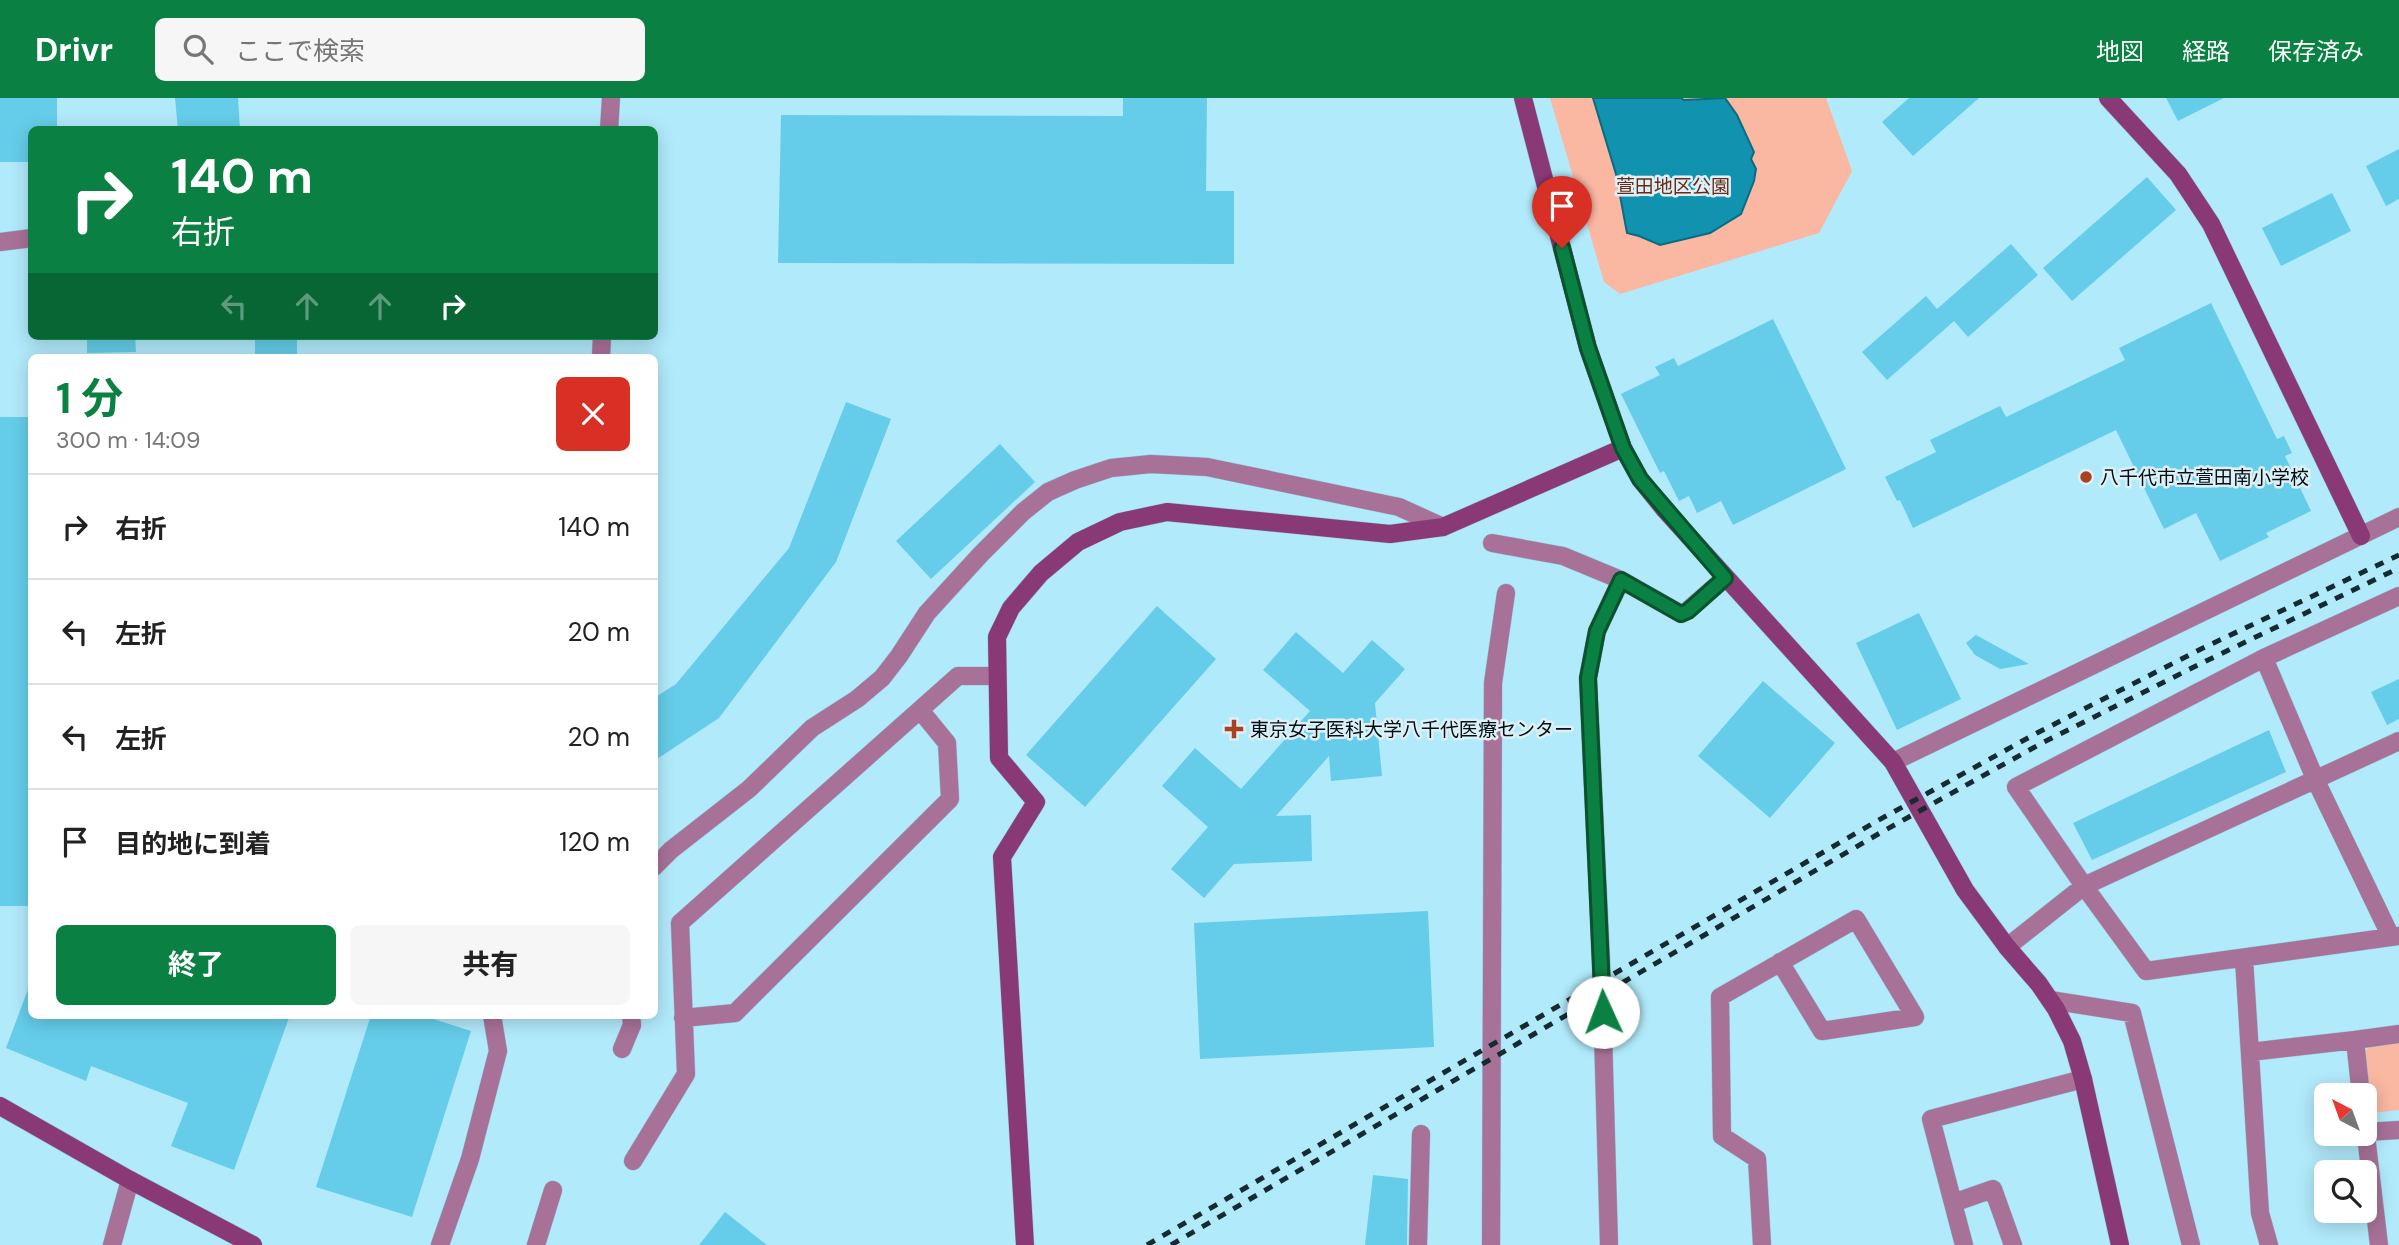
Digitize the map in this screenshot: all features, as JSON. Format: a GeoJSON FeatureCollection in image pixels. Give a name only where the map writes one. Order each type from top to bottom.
{"type":"FeatureCollection","features":[{"type":"Feature","properties":{"kind":"street"},"geometry":{"type":"LineString","coordinates":[[609,126],[611,98]]}},
{"type":"Feature","properties":{"kind":"street"},"geometry":{"type":"LineString","coordinates":[[1523,98],[1588,348],[1623,448],[1640,479],[1725,578],[1893,762],[1965,890],[2050,1000],[2072,1041],[2120,1245]]}},
{"type":"Feature","properties":{"kind":"street"},"geometry":{"type":"LineString","coordinates":[[2108,98],[2178,174],[2211,224],[2361,536]]}},
{"type":"Feature","properties":{"kind":"street"},"geometry":{"type":"LineString","coordinates":[[0,242],[28,238]]}},
{"type":"Feature","properties":{"kind":"street"},"geometry":{"type":"LineString","coordinates":[[1026,1245],[1002,858],[1036,802],[999,758],[997,637],[1011,608],[1041,573],[1078,542],[1120,522],[1167,512],[1390,534],[1443,527],[1623,448]]}},
{"type":"Feature","properties":{"kind":"street"},"geometry":{"type":"LineString","coordinates":[[658,863],[749,789],[811,729],[857,699],[882,678],[927,613],[981,554],[1023,512],[1048,492],[1075,480],[1111,468],[1151,464],[1207,467],[1399,507],[1443,527]]}},
{"type":"Feature","properties":{"kind":"street"},"geometry":{"type":"LineString","coordinates":[[1893,762],[2399,517]]}},
{"type":"Feature","properties":{"kind":"street"},"geometry":{"type":"LineString","coordinates":[[1492,543],[1563,556],[1621,580],[1681,614],[1688,611],[1725,578]]}},
{"type":"Feature","properties":{"kind":"street"},"geometry":{"type":"LineString","coordinates":[[1609,1245],[1601,961],[1588,678],[1597,631],[1621,580]]}},
{"type":"Feature","properties":{"kind":"street"},"geometry":{"type":"LineString","coordinates":[[1492,1245],[1493,683],[1506,593]]}},
{"type":"Feature","properties":{"kind":"street"},"geometry":{"type":"LineString","coordinates":[[2264,659],[2316,781],[2395,937],[2146,971],[2017,787],[2264,659],[2399,596]]}},
{"type":"Feature","properties":{"kind":"street"},"geometry":{"type":"LineString","coordinates":[[634,1161],[686,1074],[680,923],[958,676],[998,676]]}},
{"type":"Feature","properties":{"kind":"street"},"geometry":{"type":"LineString","coordinates":[[683,1018],[734,1013],[950,799],[947,743],[920,710]]}},
{"type":"Feature","properties":{"kind":"street"},"geometry":{"type":"LineString","coordinates":[[2007,947],[2084,886],[2399,741]]}},
{"type":"Feature","properties":{"kind":"street"},"geometry":{"type":"LineString","coordinates":[[1762,1245],[1757,1159],[1723,1136],[1720,997],[1780,962],[1856,919],[1914,1017],[1822,1031],[1780,962]]}},
{"type":"Feature","properties":{"kind":"street"},"geometry":{"type":"LineString","coordinates":[[2244,959],[2260,1213],[2269,1245]]}},
{"type":"Feature","properties":{"kind":"street"},"geometry":{"type":"LineString","coordinates":[[2050,1000],[2132,1013],[2191,1245]]}},
{"type":"Feature","properties":{"kind":"street"},"geometry":{"type":"LineString","coordinates":[[440,1245],[470,1159],[498,1051],[493,1019]]}},
{"type":"Feature","properties":{"kind":"street"},"geometry":{"type":"LineString","coordinates":[[622,1049],[632,1025],[631,1019]]}},
{"type":"Feature","properties":{"kind":"street"},"geometry":{"type":"LineString","coordinates":[[2250,1052],[2399,1034]]}},
{"type":"Feature","properties":{"kind":"street"},"geometry":{"type":"LineString","coordinates":[[2355,1040],[2360,1083]]}},
{"type":"Feature","properties":{"kind":"street"},"geometry":{"type":"LineString","coordinates":[[1965,1245],[1931,1119],[2082,1079]]}},
{"type":"Feature","properties":{"kind":"street"},"geometry":{"type":"LineString","coordinates":[[0,1107],[253,1245]]}},
{"type":"Feature","properties":{"kind":"street"},"geometry":{"type":"LineString","coordinates":[[2377,1127],[2399,1130]]}},
{"type":"Feature","properties":{"kind":"street"},"geometry":{"type":"LineString","coordinates":[[1418,1245],[1421,1134]]}},
{"type":"Feature","properties":{"kind":"street"},"geometry":{"type":"LineString","coordinates":[[2367,1146],[2379,1245]]}},
{"type":"Feature","properties":{"kind":"street"},"geometry":{"type":"LineString","coordinates":[[112,1245],[130,1180]]}},
{"type":"Feature","properties":{"kind":"street"},"geometry":{"type":"LineString","coordinates":[[1953,1203],[1993,1189],[2013,1245]]}},
{"type":"Feature","properties":{"kind":"street"},"geometry":{"type":"LineString","coordinates":[[536,1245],[553,1190]]}},
{"type":"Feature","properties":{"kind":"green space","name":"萱田地区公園"},"geometry":{"type":"Polygon","coordinates":[[[1550,98],[1826,98],[1852,171],[1819,233],[1620,294],[1604,282],[1550,98]]]}},
{"type":"Feature","properties":{"kind":"green space"},"geometry":{"type":"Polygon","coordinates":[[[2399,1041],[2399,1110],[2377,1112],[2377,1083],[2368,1083],[2364,1054],[2369,1046],[2399,1041]]]}},
{"type":"Feature","properties":{"kind":"water"},"geometry":{"type":"Polygon","coordinates":[[[1593,98],[1725,98],[1737,115],[1754,152],[1751,159],[1756,169],[1754,181],[1741,214],[1710,233],[1660,245],[1627,233],[1616,174],[1593,98]]]}},
{"type":"Feature","properties":{"kind":"building"},"geometry":{"type":"Polygon","coordinates":[[[0,98],[57,98],[57,126],[28,126],[28,162],[0,162],[0,98]]]}},
{"type":"Feature","properties":{"kind":"building"},"geometry":{"type":"Polygon","coordinates":[[[175,98],[238,98],[240,126],[178,126],[175,98]]]}},
{"type":"Feature","properties":{"kind":"building"},"geometry":{"type":"Polygon","coordinates":[[[1123,98],[1207,98],[1206,191],[1234,191],[1234,264],[778,263],[781,115],[1123,116],[1123,98]]]}},
{"type":"Feature","properties":{"kind":"building"},"geometry":{"type":"Polygon","coordinates":[[[1909,98],[1979,98],[1913,156],[1882,122],[1909,98]]]}},
{"type":"Feature","properties":{"kind":"building"},"geometry":{"type":"Polygon","coordinates":[[[2166,98],[2224,98],[2178,121],[2166,98]]]}},
{"type":"Feature","properties":{"kind":"building"},"geometry":{"type":"Polygon","coordinates":[[[2399,149],[2399,199],[2386,206],[2366,166],[2399,149]]]}},
{"type":"Feature","properties":{"kind":"building"},"geometry":{"type":"Polygon","coordinates":[[[2147,177],[2176,210],[2072,301],[2043,268],[2147,177]]]}},
{"type":"Feature","properties":{"kind":"building"},"geometry":{"type":"Polygon","coordinates":[[[2332,193],[2351,231],[2281,266],[2262,228],[2332,193]]]}},
{"type":"Feature","properties":{"kind":"building"},"geometry":{"type":"Polygon","coordinates":[[[2011,244],[2038,275],[1968,337],[1954,321],[1887,380],[1862,352],[1926,296],[1937,309],[2011,244]]]}},
{"type":"Feature","properties":{"kind":"building"},"geometry":{"type":"Polygon","coordinates":[[[2211,303],[2277,439],[2284,436],[2292,453],[2285,456],[2311,511],[2266,533],[2269,537],[2220,561],[2196,513],[2164,529],[2116,430],[1913,528],[1885,477],[1936,452],[1930,440],[2000,406],[2006,417],[2125,360],[2119,348],[2211,303]]]}},
{"type":"Feature","properties":{"kind":"building"},"geometry":{"type":"Polygon","coordinates":[[[1773,319],[1846,469],[1733,525],[1721,501],[1697,513],[1689,496],[1679,501],[1664,471],[1660,473],[1621,394],[1660,375],[1655,367],[1674,358],[1678,366],[1773,319]]]}},
{"type":"Feature","properties":{"kind":"building"},"geometry":{"type":"Polygon","coordinates":[[[87,340],[135,340],[136,352],[87,353],[87,340]]]}},
{"type":"Feature","properties":{"kind":"building"},"geometry":{"type":"Polygon","coordinates":[[[255,340],[297,340],[297,354],[255,354],[255,340]]]}},
{"type":"Feature","properties":{"kind":"building"},"geometry":{"type":"Polygon","coordinates":[[[846,402],[891,419],[836,562],[719,718],[658,758],[658,695],[676,684],[789,548],[846,402]]]}},
{"type":"Feature","properties":{"kind":"building"},"geometry":{"type":"Polygon","coordinates":[[[0,417],[28,417],[28,906],[0,906],[0,417]]]}},
{"type":"Feature","properties":{"kind":"building"},"geometry":{"type":"Polygon","coordinates":[[[1000,444],[1035,482],[931,579],[896,541],[1000,444]]]}},
{"type":"Feature","properties":{"kind":"building"},"geometry":{"type":"Polygon","coordinates":[[[1157,606],[1216,659],[1085,807],[1026,755],[1157,606]]]}},
{"type":"Feature","properties":{"kind":"building"},"geometry":{"type":"Polygon","coordinates":[[[1919,613],[1961,699],[1897,730],[1856,643],[1919,613]]]}},
{"type":"Feature","properties":{"kind":"building"},"geometry":{"type":"Polygon","coordinates":[[[1296,632],[1343,673],[1372,640],[1405,669],[1375,703],[1382,776],[1331,781],[1329,756],[1276,816],[1311,815],[1312,861],[1234,864],[1204,898],[1171,869],[1208,827],[1162,786],[1195,748],[1241,789],[1310,711],[1263,670],[1296,632]]]}},
{"type":"Feature","properties":{"kind":"building"},"geometry":{"type":"Polygon","coordinates":[[[1976,635],[2029,664],[2000,669],[1975,655],[1966,643],[1976,635]]]}},
{"type":"Feature","properties":{"kind":"building"},"geometry":{"type":"Polygon","coordinates":[[[2399,679],[2399,719],[2387,725],[2371,692],[2399,679]]]}},
{"type":"Feature","properties":{"kind":"building"},"geometry":{"type":"Polygon","coordinates":[[[1763,681],[1835,743],[1770,818],[1698,756],[1763,681]]]}},
{"type":"Feature","properties":{"kind":"building"},"geometry":{"type":"Polygon","coordinates":[[[2269,730],[2286,772],[2092,860],[2073,823],[2269,730]]]}},
{"type":"Feature","properties":{"kind":"building"},"geometry":{"type":"Polygon","coordinates":[[[1428,911],[1434,1047],[1200,1059],[1194,923],[1428,911]]]}},
{"type":"Feature","properties":{"kind":"building"},"geometry":{"type":"Polygon","coordinates":[[[28,989],[28,1019],[289,1019],[234,1170],[171,1146],[188,1103],[91,1066],[86,1081],[6,1048],[28,989]]]}},
{"type":"Feature","properties":{"kind":"building"},"geometry":{"type":"Polygon","coordinates":[[[370,1019],[434,1019],[471,1031],[412,1217],[316,1187],[370,1019]]]}},
{"type":"Feature","properties":{"kind":"building"},"geometry":{"type":"Polygon","coordinates":[[[1373,1175],[1408,1179],[1407,1245],[1365,1245],[1373,1175]]]}},
{"type":"Feature","properties":{"kind":"building"},"geometry":{"type":"Polygon","coordinates":[[[725,1212],[767,1245],[699,1245],[725,1212]]]}},
{"type":"Feature","properties":{"kind":"railway"},"geometry":{"type":"LineString","coordinates":[[1147,1245],[1877,821],[2037,733],[2201,649],[2399,555]]}},
{"type":"Feature","properties":{"kind":"railway"},"geometry":{"type":"LineString","coordinates":[[1171,1245],[1880,833],[2042,743],[2399,568]]}},
{"type":"Feature","properties":{"kind":"place","name":"八千代市立萱田南小学校"},"geometry":{"type":"Point","coordinates":[2086,477]}},
{"type":"Feature","properties":{"kind":"place","name":"東京女子医科大学八千代医療センター"},"geometry":{"type":"Point","coordinates":[1234,729]}},
{"type":"Feature","properties":{"kind":"route"},"geometry":{"type":"LineString","coordinates":[[1562,248],[1588,348],[1623,448],[1640,479],[1725,578],[1688,611],[1681,614],[1621,580],[1597,631],[1588,678],[1603,1012]]}}]}
